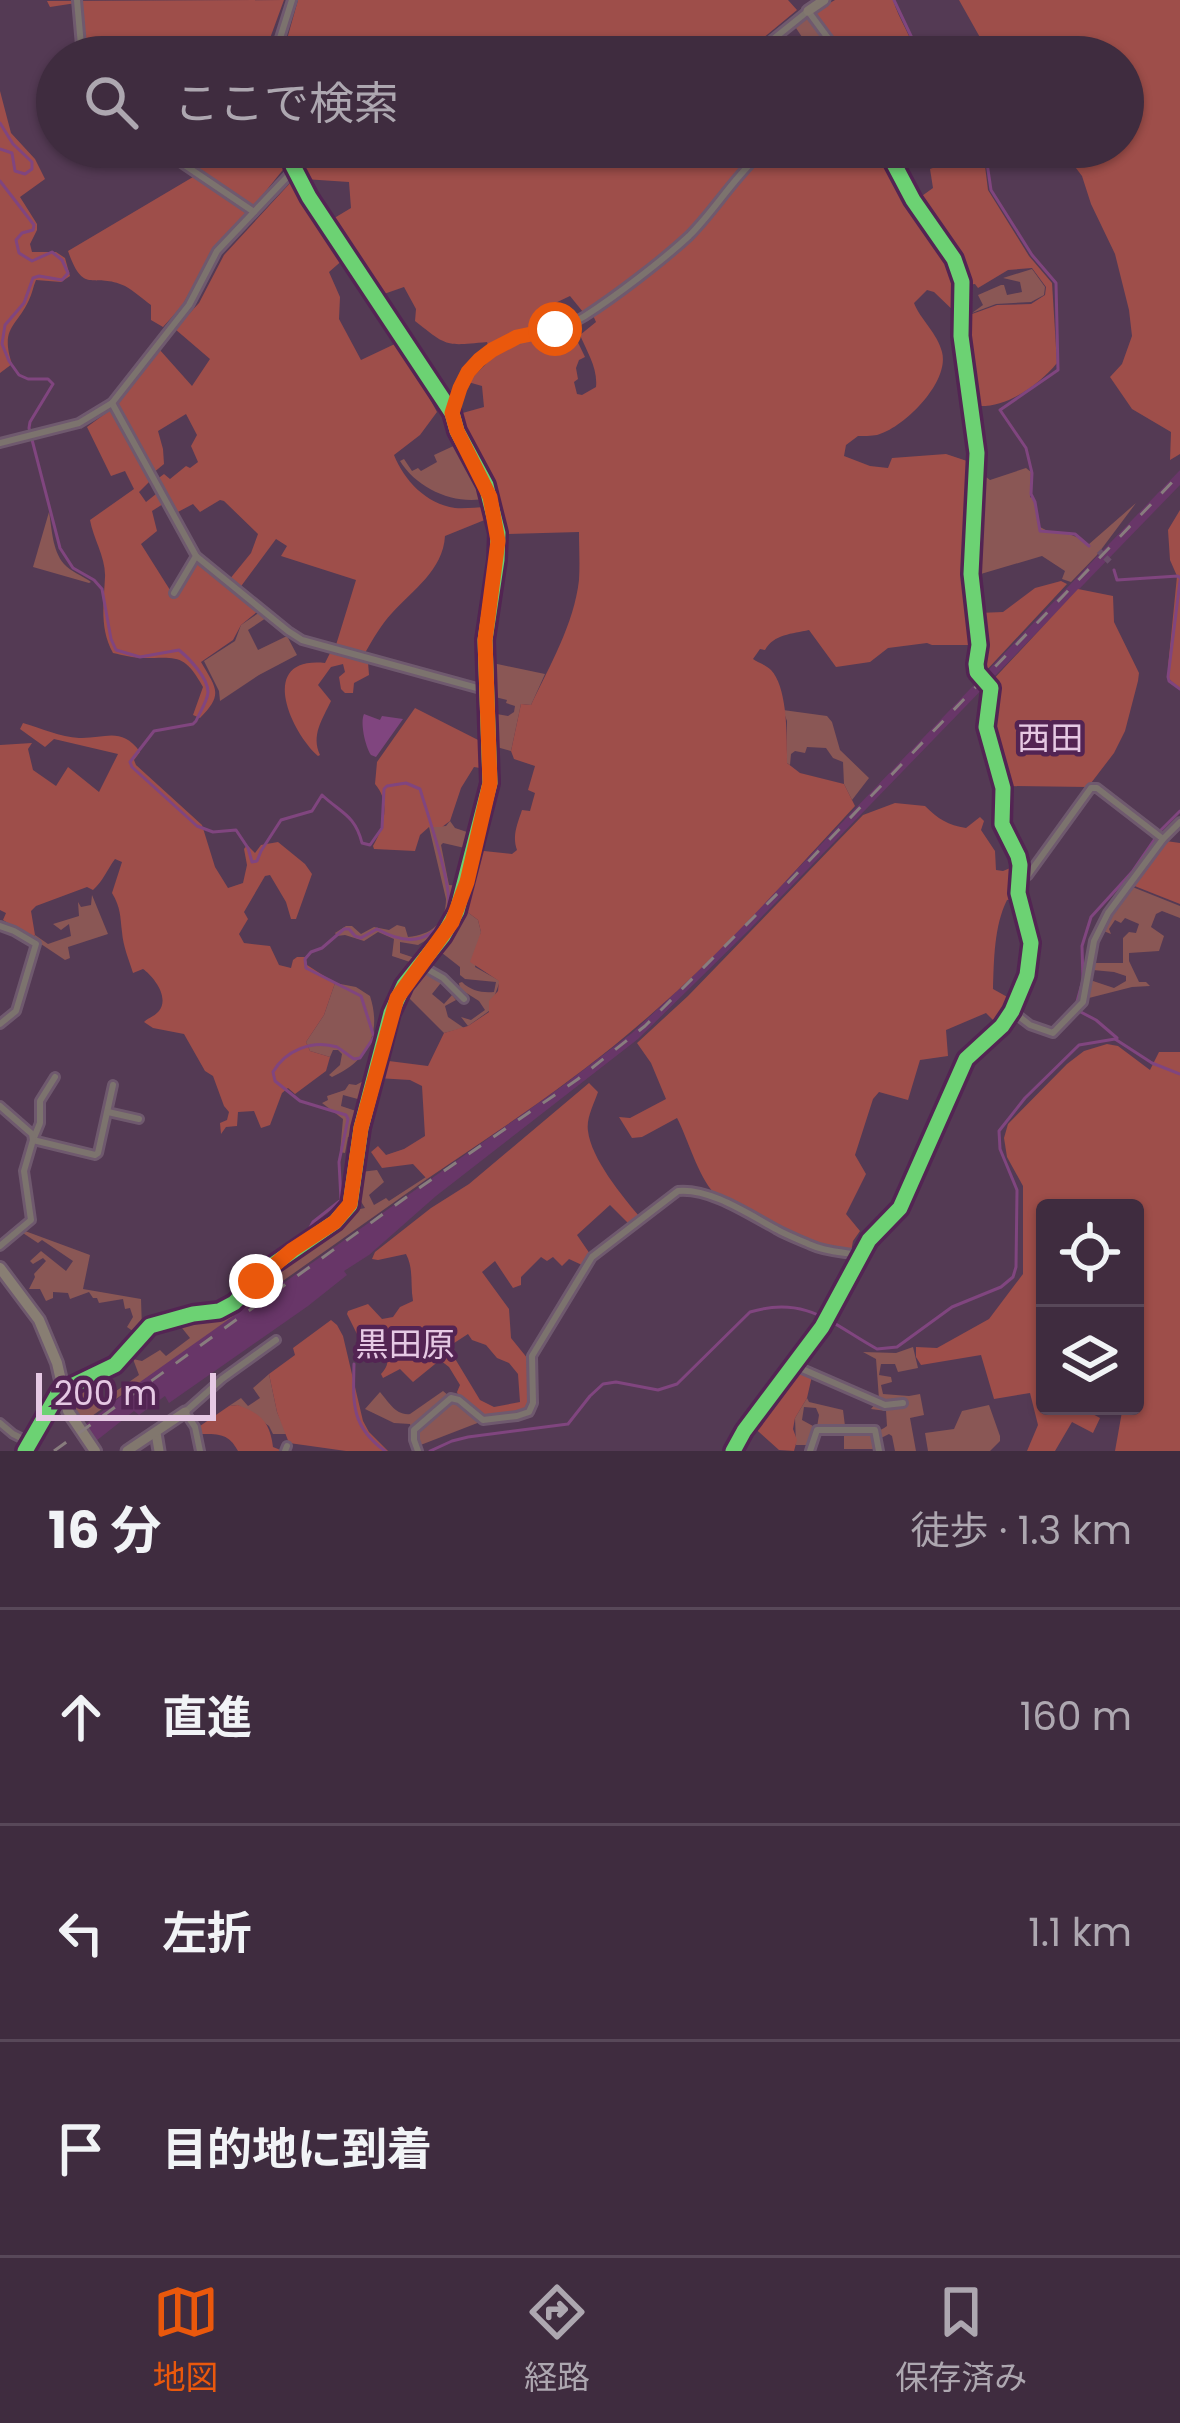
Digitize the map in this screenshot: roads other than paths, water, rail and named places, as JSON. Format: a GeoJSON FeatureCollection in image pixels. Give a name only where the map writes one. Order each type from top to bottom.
{"type":"FeatureCollection","features":[{"type":"Feature","properties":{"kind":"main road"},"geometry":{"type":"LineString","coordinates":[[0,1268],[39,1320],[57,1363],[71,1417],[95,1451]]}},
{"type":"Feature","properties":{"kind":"street"},"geometry":{"type":"LineString","coordinates":[[77,0],[80,36]]}},
{"type":"Feature","properties":{"kind":"street"},"geometry":{"type":"LineString","coordinates":[[281,36],[292,0]]}},
{"type":"Feature","properties":{"kind":"street"},"geometry":{"type":"LineString","coordinates":[[776,36],[824,0]]}},
{"type":"Feature","properties":{"kind":"street"},"geometry":{"type":"LineString","coordinates":[[808,10],[827,36]]}},
{"type":"Feature","properties":{"kind":"street"},"geometry":{"type":"LineString","coordinates":[[189,168],[254,212]]}},
{"type":"Feature","properties":{"kind":"street"},"geometry":{"type":"LineString","coordinates":[[0,442],[80,423],[112,403],[189,305],[217,251],[292,168]]}},
{"type":"Feature","properties":{"kind":"street"},"geometry":{"type":"LineString","coordinates":[[0,1423],[27,1447],[62,1389],[115,1365],[150,1325],[227,1307],[271,1266],[346,1210],[353,1192],[361,1128],[392,1013],[404,985],[452,922],[467,882],[490,783],[485,640],[498,533],[486,485],[452,413],[294,168]]}},
{"type":"Feature","properties":{"kind":"street"},"geometry":{"type":"LineString","coordinates":[[452,413],[468,372],[479,360],[517,337],[572,323],[591,312],[689,236],[747,168]]}},
{"type":"Feature","properties":{"kind":"street"},"geometry":{"type":"LineString","coordinates":[[896,168],[954,259],[962,282],[961,336],[977,453],[971,574],[979,645],[976,664],[981,677]]}},
{"type":"Feature","properties":{"kind":"street"},"geometry":{"type":"LineString","coordinates":[[112,403],[196,556],[302,640],[488,691]]}},
{"type":"Feature","properties":{"kind":"street"},"geometry":{"type":"LineString","coordinates":[[174,592],[196,556]]}},
{"type":"Feature","properties":{"kind":"street"},"geometry":{"type":"LineString","coordinates":[[733,1451],[824,1324],[869,1240],[900,1208],[966,1058],[1012,1011],[1027,975],[1029,930],[1018,893],[1018,856],[1002,824],[1003,788],[986,727],[992,692],[988,685]]}},
{"type":"Feature","properties":{"kind":"street"},"geometry":{"type":"LineString","coordinates":[[1019,882],[1090,788],[1097,788],[1163,838]]}},
{"type":"Feature","properties":{"kind":"street"},"geometry":{"type":"LineString","coordinates":[[1012,1011],[1053,1033],[1081,1007],[1099,929],[1163,838],[1180,822]]}},
{"type":"Feature","properties":{"kind":"street"},"geometry":{"type":"LineString","coordinates":[[0,926],[36,944],[16,1011],[0,1024]]}},
{"type":"Feature","properties":{"kind":"street"},"geometry":{"type":"LineString","coordinates":[[420,965],[443,978],[464,999]]}},
{"type":"Feature","properties":{"kind":"street"},"geometry":{"type":"LineString","coordinates":[[0,1246],[31,1220],[24,1171],[40,1123],[40,1102],[55,1077]]}},
{"type":"Feature","properties":{"kind":"street"},"geometry":{"type":"LineString","coordinates":[[33,1140],[98,1153],[113,1085]]}},
{"type":"Feature","properties":{"kind":"street"},"geometry":{"type":"LineString","coordinates":[[0,1106],[33,1140]]}},
{"type":"Feature","properties":{"kind":"street"},"geometry":{"type":"LineString","coordinates":[[108,1112],[139,1119]]}},
{"type":"Feature","properties":{"kind":"street"},"geometry":{"type":"LineString","coordinates":[[418,1450],[414,1430],[451,1398],[483,1420],[529,1412],[532,1356],[592,1257],[678,1191],[721,1199],[816,1247],[859,1256]]}},
{"type":"Feature","properties":{"kind":"street"},"geometry":{"type":"LineString","coordinates":[[127,1451],[276,1340]]}},
{"type":"Feature","properties":{"kind":"street"},"geometry":{"type":"LineString","coordinates":[[794,1365],[885,1406],[903,1403]]}},
{"type":"Feature","properties":{"kind":"street"},"geometry":{"type":"LineString","coordinates":[[184,1412],[195,1427],[200,1451]]}},
{"type":"Feature","properties":{"kind":"street"},"geometry":{"type":"LineString","coordinates":[[810,1451],[817,1430],[875,1430],[879,1451]]}},
{"type":"Feature","properties":{"kind":"street"},"geometry":{"type":"LineString","coordinates":[[155,1433],[159,1451]]}},
{"type":"Feature","properties":{"kind":"waterway"},"geometry":{"type":"LineString","coordinates":[[894,0],[911,36]]}},
{"type":"Feature","properties":{"kind":"waterway"},"geometry":{"type":"LineString","coordinates":[[0,123],[32,162],[32,169],[25,174],[15,171],[12,153],[0,149]]}},
{"type":"Feature","properties":{"kind":"waterway"},"geometry":{"type":"LineString","coordinates":[[988,168],[991,190],[1032,255],[1056,283],[1058,370],[1000,410],[1026,448],[1040,531],[1075,534],[1089,546]]}},
{"type":"Feature","properties":{"kind":"waterway"},"geometry":{"type":"LineString","coordinates":[[0,181],[34,225],[16,240],[19,253],[32,261],[52,252],[68,273],[62,280],[33,278],[24,303],[5,325],[2,344],[19,375],[53,384],[29,428],[60,548],[73,568],[102,589],[116,650],[140,657],[179,650],[207,687],[207,699],[196,721],[154,731],[130,762],[132,767],[197,826],[213,832],[236,830],[252,862],[281,820],[312,811],[322,795],[351,820],[362,843],[370,845],[382,828],[384,789],[406,783],[420,789],[439,851],[449,900],[446,918],[434,931],[411,939],[377,929],[361,938],[344,929],[305,959],[306,968],[361,996],[374,1037],[360,1058],[337,1047],[309,1046],[285,1058],[273,1072],[275,1081],[300,1101],[348,1119],[339,1162],[341,1200],[313,1222],[302,1242]]}},
{"type":"Feature","properties":{"kind":"waterway"},"geometry":{"type":"LineString","coordinates":[[1114,570],[1117,580],[1180,578]]}},
{"type":"Feature","properties":{"kind":"waterway"},"geometry":{"type":"LineString","coordinates":[[1180,581],[1168,677],[1180,689]]}},
{"type":"Feature","properties":{"kind":"waterway"},"geometry":{"type":"LineString","coordinates":[[1117,1038],[1075,1009],[1083,980],[1082,946],[1091,917],[1180,811]]}},
{"type":"Feature","properties":{"kind":"waterway"},"geometry":{"type":"LineString","coordinates":[[430,1451],[468,1437],[568,1424],[603,1384],[658,1390],[677,1384],[750,1312],[804,1310],[877,1349],[897,1347],[952,1307],[1001,1287],[1013,1277],[1017,1190],[1000,1149],[999,1131],[1079,1045],[1115,1039],[1180,1074]]}},
{"type":"Feature","properties":{"kind":"waterway"},"geometry":{"type":"LineString","coordinates":[[354,1364],[356,1413],[385,1451]]}},
{"type":"Feature","properties":{"kind":"tunnel"},"geometry":{"type":"LineString","coordinates":[[1099,551],[1111,563]]}},
{"type":"Feature","properties":{"kind":"railway"},"geometry":{"type":"LineString","coordinates":[[54,1451],[578,1079],[645,1026],[1180,474]]}},
{"type":"Feature","properties":{"kind":"district","name":"西田"},"geometry":{"type":"Point","coordinates":[1050,738]}},
{"type":"Feature","properties":{"kind":"district","name":"黒田原"},"geometry":{"type":"Point","coordinates":[405,1344]}}]}
